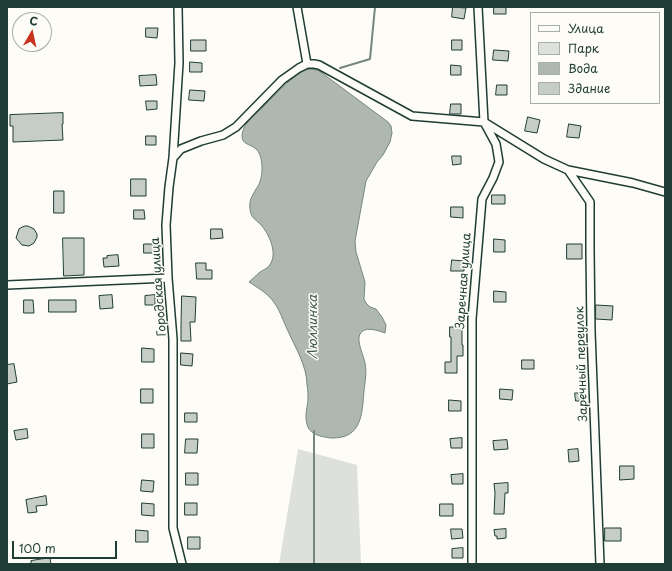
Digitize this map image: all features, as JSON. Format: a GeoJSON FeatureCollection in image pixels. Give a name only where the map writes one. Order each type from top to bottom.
{"type":"FeatureCollection","features":[{"type":"Feature","properties":{"kind":"street","name":"Городская улица"},"geometry":{"type":"LineString","coordinates":[[178,7],[179,63],[173,158],[166,225],[168,278],[173,339],[172,528],[182,564]]}},
{"type":"Feature","properties":{"kind":"street"},"geometry":{"type":"LineString","coordinates":[[297,7],[307,64]]}},
{"type":"Feature","properties":{"kind":"street","name":"Заречная улица"},"geometry":{"type":"LineString","coordinates":[[472,564],[472,319],[482,199],[493,178],[499,162],[496,144],[484,122],[478,7]]}},
{"type":"Feature","properties":{"kind":"street"},"geometry":{"type":"LineString","coordinates":[[173,158],[181,149],[201,141],[223,135],[236,127],[282,80],[307,64],[314,64],[319,65],[412,116],[484,122],[544,158],[568,170],[633,183],[665,192]]}},
{"type":"Feature","properties":{"kind":"street","name":"Заречный переулок"},"geometry":{"type":"LineString","coordinates":[[568,170],[590,202],[591,332],[600,564]]}},
{"type":"Feature","properties":{"kind":"street"},"geometry":{"type":"LineString","coordinates":[[7,285],[168,278]]}},
{"type":"Feature","properties":{"kind":"green space"},"geometry":{"type":"Polygon","coordinates":[[[298,449],[357,465],[361,564],[279,564],[298,449]]]}},
{"type":"Feature","properties":{"kind":"water"},"geometry":{"type":"Polygon","coordinates":[[[304,70],[318,70],[388,122],[391,126],[392,133],[390,142],[383,155],[366,181],[355,241],[356,252],[365,282],[364,299],[370,307],[376,309],[382,317],[386,325],[385,333],[368,329],[364,330],[360,334],[359,340],[366,370],[361,416],[355,430],[341,437],[331,438],[314,434],[308,427],[306,417],[308,391],[305,371],[300,357],[280,312],[271,298],[249,282],[268,267],[273,257],[273,252],[268,235],[253,217],[251,212],[250,200],[259,185],[262,164],[258,151],[243,141],[243,131],[245,125],[250,119],[287,83],[304,70]]]}},
{"type":"Feature","properties":{"kind":"building"},"geometry":{"type":"Polygon","coordinates":[[[453,7],[466,8],[464,19],[452,17],[453,7]]]}},
{"type":"Feature","properties":{"kind":"building"},"geometry":{"type":"Polygon","coordinates":[[[494,7],[506,7],[506,14],[494,14],[494,7]]]}},
{"type":"Feature","properties":{"kind":"building"},"geometry":{"type":"Polygon","coordinates":[[[146,28],[158,28],[157,38],[146,37],[146,28]]]}},
{"type":"Feature","properties":{"kind":"building"},"geometry":{"type":"Polygon","coordinates":[[[191,40],[206,40],[206,51],[191,51],[191,40]]]}},
{"type":"Feature","properties":{"kind":"building"},"geometry":{"type":"Polygon","coordinates":[[[452,40],[462,40],[462,50],[452,50],[452,40]]]}},
{"type":"Feature","properties":{"kind":"building"},"geometry":{"type":"Polygon","coordinates":[[[494,50],[509,51],[508,61],[493,60],[494,50]]]}},
{"type":"Feature","properties":{"kind":"building"},"geometry":{"type":"Polygon","coordinates":[[[190,62],[202,63],[202,72],[190,72],[190,62]]]}},
{"type":"Feature","properties":{"kind":"building"},"geometry":{"type":"Polygon","coordinates":[[[451,65],[461,66],[461,75],[451,75],[451,65]]]}},
{"type":"Feature","properties":{"kind":"building"},"geometry":{"type":"Polygon","coordinates":[[[156,75],[157,85],[140,86],[139,76],[156,75]]]}},
{"type":"Feature","properties":{"kind":"building"},"geometry":{"type":"Polygon","coordinates":[[[497,85],[507,85],[507,95],[496,95],[497,85]]]}},
{"type":"Feature","properties":{"kind":"building"},"geometry":{"type":"Polygon","coordinates":[[[190,90],[205,91],[204,101],[189,100],[190,90]]]}},
{"type":"Feature","properties":{"kind":"building"},"geometry":{"type":"Polygon","coordinates":[[[146,101],[157,101],[157,109],[147,110],[146,101]]]}},
{"type":"Feature","properties":{"kind":"building"},"geometry":{"type":"Polygon","coordinates":[[[451,104],[461,104],[461,114],[450,114],[451,104]]]}},
{"type":"Feature","properties":{"kind":"building"},"geometry":{"type":"Polygon","coordinates":[[[63,113],[63,140],[13,142],[13,126],[10,126],[10,115],[63,113]]]}},
{"type":"Feature","properties":{"kind":"building"},"geometry":{"type":"Polygon","coordinates":[[[528,117],[540,120],[537,133],[525,131],[528,117]]]}},
{"type":"Feature","properties":{"kind":"building"},"geometry":{"type":"Polygon","coordinates":[[[569,124],[581,126],[579,138],[567,137],[569,124]]]}},
{"type":"Feature","properties":{"kind":"building"},"geometry":{"type":"Polygon","coordinates":[[[146,136],[156,136],[156,145],[146,145],[146,136]]]}},
{"type":"Feature","properties":{"kind":"building"},"geometry":{"type":"Polygon","coordinates":[[[452,156],[461,156],[461,164],[453,165],[452,156]]]}},
{"type":"Feature","properties":{"kind":"building"},"geometry":{"type":"Polygon","coordinates":[[[131,179],[146,179],[146,196],[131,196],[131,179]]]}},
{"type":"Feature","properties":{"kind":"building"},"geometry":{"type":"Polygon","coordinates":[[[54,191],[64,191],[64,213],[54,213],[54,191]]]}},
{"type":"Feature","properties":{"kind":"building"},"geometry":{"type":"Polygon","coordinates":[[[492,195],[505,195],[505,204],[492,204],[492,195]]]}},
{"type":"Feature","properties":{"kind":"building"},"geometry":{"type":"Polygon","coordinates":[[[451,207],[463,207],[463,218],[451,217],[451,207]]]}},
{"type":"Feature","properties":{"kind":"building"},"geometry":{"type":"Polygon","coordinates":[[[134,210],[144,210],[145,219],[134,219],[134,210]]]}},
{"type":"Feature","properties":{"kind":"building"},"geometry":{"type":"Polygon","coordinates":[[[25,226],[34,229],[37,234],[34,243],[29,246],[22,245],[16,238],[19,229],[25,226]]]}},
{"type":"Feature","properties":{"kind":"building"},"geometry":{"type":"Polygon","coordinates":[[[211,229],[222,229],[223,238],[211,239],[211,229]]]}},
{"type":"Feature","properties":{"kind":"building"},"geometry":{"type":"Polygon","coordinates":[[[63,238],[84,238],[84,275],[64,276],[63,238]]]}},
{"type":"Feature","properties":{"kind":"building"},"geometry":{"type":"Polygon","coordinates":[[[494,239],[505,240],[505,252],[494,252],[494,239]]]}},
{"type":"Feature","properties":{"kind":"building"},"geometry":{"type":"Polygon","coordinates":[[[144,244],[155,244],[155,253],[144,253],[144,244]]]}},
{"type":"Feature","properties":{"kind":"building"},"geometry":{"type":"Polygon","coordinates":[[[567,244],[582,244],[582,259],[567,259],[567,244]]]}},
{"type":"Feature","properties":{"kind":"building"},"geometry":{"type":"Polygon","coordinates":[[[118,255],[119,266],[104,267],[103,258],[118,255]]]}},
{"type":"Feature","properties":{"kind":"building"},"geometry":{"type":"Polygon","coordinates":[[[452,260],[464,261],[464,271],[451,271],[452,260]]]}},
{"type":"Feature","properties":{"kind":"building"},"geometry":{"type":"Polygon","coordinates":[[[196,263],[206,263],[206,270],[212,270],[212,279],[197,279],[196,263]]]}},
{"type":"Feature","properties":{"kind":"building"},"geometry":{"type":"Polygon","coordinates":[[[494,291],[506,292],[506,302],[494,302],[494,291]]]}},
{"type":"Feature","properties":{"kind":"building"},"geometry":{"type":"Polygon","coordinates":[[[112,295],[113,308],[100,309],[99,296],[112,295]]]}},
{"type":"Feature","properties":{"kind":"building"},"geometry":{"type":"Polygon","coordinates":[[[155,295],[155,305],[145,305],[145,296],[155,295]]]}},
{"type":"Feature","properties":{"kind":"building"},"geometry":{"type":"Polygon","coordinates":[[[182,296],[196,297],[195,322],[190,322],[191,341],[181,341],[182,296]]]}},
{"type":"Feature","properties":{"kind":"building"},"geometry":{"type":"Polygon","coordinates":[[[24,300],[33,300],[34,313],[24,313],[24,300]]]}},
{"type":"Feature","properties":{"kind":"building"},"geometry":{"type":"Polygon","coordinates":[[[49,300],[76,300],[76,312],[49,312],[49,300]]]}},
{"type":"Feature","properties":{"kind":"building"},"geometry":{"type":"Polygon","coordinates":[[[596,305],[613,306],[612,320],[596,319],[596,305]]]}},
{"type":"Feature","properties":{"kind":"building"},"geometry":{"type":"Polygon","coordinates":[[[450,327],[462,327],[463,356],[457,356],[457,373],[445,373],[445,362],[451,362],[450,327]]]}},
{"type":"Feature","properties":{"kind":"building"},"geometry":{"type":"Polygon","coordinates":[[[142,348],[154,349],[154,362],[142,362],[142,348]]]}},
{"type":"Feature","properties":{"kind":"building"},"geometry":{"type":"Polygon","coordinates":[[[181,353],[193,354],[192,366],[181,365],[181,353]]]}},
{"type":"Feature","properties":{"kind":"building"},"geometry":{"type":"Polygon","coordinates":[[[522,360],[534,360],[534,369],[522,369],[522,360]]]}},
{"type":"Feature","properties":{"kind":"building"},"geometry":{"type":"Polygon","coordinates":[[[14,364],[17,382],[7,384],[7,365],[14,364]]]}},
{"type":"Feature","properties":{"kind":"building"},"geometry":{"type":"Polygon","coordinates":[[[141,389],[153,389],[153,403],[141,403],[141,389]]]}},
{"type":"Feature","properties":{"kind":"building"},"geometry":{"type":"Polygon","coordinates":[[[500,389],[513,390],[512,400],[500,399],[500,389]]]}},
{"type":"Feature","properties":{"kind":"building"},"geometry":{"type":"Polygon","coordinates":[[[575,393],[584,393],[585,401],[576,401],[575,393]]]}},
{"type":"Feature","properties":{"kind":"building"},"geometry":{"type":"Polygon","coordinates":[[[449,400],[461,401],[461,411],[449,411],[449,400]]]}},
{"type":"Feature","properties":{"kind":"building"},"geometry":{"type":"Polygon","coordinates":[[[185,413],[197,413],[197,422],[185,422],[185,413]]]}},
{"type":"Feature","properties":{"kind":"building"},"geometry":{"type":"Polygon","coordinates":[[[27,429],[28,438],[16,440],[14,431],[27,429]]]}},
{"type":"Feature","properties":{"kind":"building"},"geometry":{"type":"Polygon","coordinates":[[[142,434],[154,434],[154,448],[142,448],[142,434]]]}},
{"type":"Feature","properties":{"kind":"building"},"geometry":{"type":"Polygon","coordinates":[[[462,438],[462,448],[451,448],[450,439],[462,438]]]}},
{"type":"Feature","properties":{"kind":"building"},"geometry":{"type":"Polygon","coordinates":[[[186,439],[198,439],[197,453],[185,453],[186,439]]]}},
{"type":"Feature","properties":{"kind":"building"},"geometry":{"type":"Polygon","coordinates":[[[507,440],[508,449],[494,450],[493,441],[507,440]]]}},
{"type":"Feature","properties":{"kind":"building"},"geometry":{"type":"Polygon","coordinates":[[[578,449],[579,461],[569,462],[568,450],[578,449]]]}},
{"type":"Feature","properties":{"kind":"building"},"geometry":{"type":"Polygon","coordinates":[[[620,466],[634,466],[634,479],[620,480],[620,466]]]}},
{"type":"Feature","properties":{"kind":"building"},"geometry":{"type":"Polygon","coordinates":[[[186,473],[198,473],[198,485],[186,485],[186,473]]]}},
{"type":"Feature","properties":{"kind":"building"},"geometry":{"type":"Polygon","coordinates":[[[463,474],[463,484],[452,484],[451,475],[463,474]]]}},
{"type":"Feature","properties":{"kind":"building"},"geometry":{"type":"Polygon","coordinates":[[[142,480],[154,481],[153,492],[141,491],[142,480]]]}},
{"type":"Feature","properties":{"kind":"building"},"geometry":{"type":"Polygon","coordinates":[[[508,483],[508,493],[505,493],[504,514],[494,514],[494,484],[508,483]]]}},
{"type":"Feature","properties":{"kind":"building"},"geometry":{"type":"Polygon","coordinates":[[[46,496],[47,505],[36,506],[37,512],[28,513],[26,500],[46,496]]]}},
{"type":"Feature","properties":{"kind":"building"},"geometry":{"type":"Polygon","coordinates":[[[142,503],[154,504],[154,516],[142,515],[142,503]]]}},
{"type":"Feature","properties":{"kind":"building"},"geometry":{"type":"Polygon","coordinates":[[[185,503],[197,503],[197,515],[185,515],[185,503]]]}},
{"type":"Feature","properties":{"kind":"building"},"geometry":{"type":"Polygon","coordinates":[[[440,504],[453,504],[453,516],[440,516],[440,504]]]}},
{"type":"Feature","properties":{"kind":"building"},"geometry":{"type":"Polygon","coordinates":[[[605,528],[621,528],[621,541],[605,541],[605,528]]]}},
{"type":"Feature","properties":{"kind":"building"},"geometry":{"type":"Polygon","coordinates":[[[451,529],[462,529],[463,538],[452,539],[451,529]]]}},
{"type":"Feature","properties":{"kind":"building"},"geometry":{"type":"Polygon","coordinates":[[[506,529],[506,538],[497,539],[494,530],[506,529]]]}},
{"type":"Feature","properties":{"kind":"building"},"geometry":{"type":"Polygon","coordinates":[[[136,530],[148,531],[148,542],[136,542],[136,530]]]}},
{"type":"Feature","properties":{"kind":"building"},"geometry":{"type":"Polygon","coordinates":[[[188,537],[200,537],[200,549],[188,549],[188,537]]]}},
{"type":"Feature","properties":{"kind":"building"},"geometry":{"type":"Polygon","coordinates":[[[463,548],[463,558],[452,558],[452,549],[463,548]]]}},
{"type":"Feature","properties":{"kind":"building"},"geometry":{"type":"Polygon","coordinates":[[[50,558],[51,564],[31,564],[31,561],[50,558]]]}},
{"type":"Feature","properties":{"kind":"waterway","name":"Люллинка"},"geometry":{"type":"LineString","coordinates":[[340,68],[370,59],[375,7]]}},
{"type":"Feature","properties":{"kind":"waterway","name":"Люллинка"},"geometry":{"type":"LineString","coordinates":[[314,431],[314,564]]}}]}
